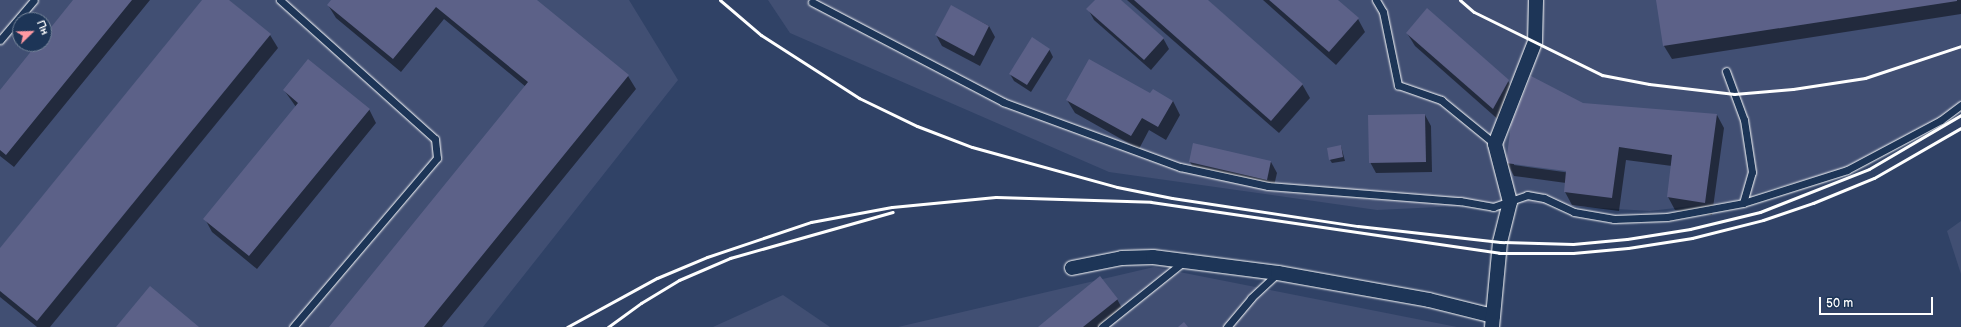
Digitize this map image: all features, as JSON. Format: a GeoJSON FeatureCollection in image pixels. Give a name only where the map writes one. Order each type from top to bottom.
{"type":"FeatureCollection","features":[{"type":"Feature","properties":{"kind":"street"},"geometry":{"type":"LineString","coordinates":[[1072,268],[1122,258],[1153,257],[1184,260],[1278,273],[1429,300],[1493,321],[1500,242],[1510,202],[1495,144],[1535,42],[1536,0]]}},
{"type":"Feature","properties":{"kind":"lane"},"geometry":{"type":"LineString","coordinates":[[0,40],[34,0]]}},
{"type":"Feature","properties":{"kind":"lane"},"geometry":{"type":"LineString","coordinates":[[280,0],[435,139],[437,158],[293,327]]}},
{"type":"Feature","properties":{"kind":"lane"},"geometry":{"type":"LineString","coordinates":[[1376,0],[1383,12],[1398,85],[1441,100],[1495,144]]}},
{"type":"Feature","properties":{"kind":"lane"},"geometry":{"type":"LineString","coordinates":[[812,2],[1003,102],[1180,167],[1268,186],[1460,201],[1493,208],[1527,195],[1544,198],[1574,212],[1614,219],[1667,217],[1743,203],[1847,170],[1941,120],[1961,105]]}},
{"type":"Feature","properties":{"kind":"lane"},"geometry":{"type":"LineString","coordinates":[[1726,71],[1744,120],[1752,172],[1743,203]]}},
{"type":"Feature","properties":{"kind":"lane"},"geometry":{"type":"LineString","coordinates":[[1102,327],[1184,260]]}},
{"type":"Feature","properties":{"kind":"lane"},"geometry":{"type":"LineString","coordinates":[[1227,327],[1251,298],[1278,273]]}},
{"type":"Feature","properties":{"kind":"shaded area"},"geometry":{"type":"Polygon","coordinates":[[[0,0],[629,0],[678,80],[483,327],[0,327],[0,0]]]}},
{"type":"Feature","properties":{"kind":"shaded area"},"geometry":{"type":"Polygon","coordinates":[[[768,0],[1961,0],[1961,102],[1940,119],[1844,169],[1753,194],[1734,201],[1650,211],[1522,203],[1377,210],[1109,172],[790,33],[768,0]]]}},
{"type":"Feature","properties":{"kind":"shaded area"},"geometry":{"type":"Polygon","coordinates":[[[1961,221],[1961,274],[1947,231],[1961,221]]]}},
{"type":"Feature","properties":{"kind":"shaded area"},"geometry":{"type":"Polygon","coordinates":[[[1154,267],[1457,327],[898,327],[1154,267]]]}},
{"type":"Feature","properties":{"kind":"shaded area"},"geometry":{"type":"Polygon","coordinates":[[[783,295],[830,327],[713,327],[783,295]]]}},
{"type":"Feature","properties":{"kind":"building"},"geometry":{"type":"Polygon","coordinates":[[[73,0],[132,0],[6,155],[0,150],[0,90],[31,52],[52,52],[52,26],[73,0]]]}},
{"type":"Feature","properties":{"kind":"building"},"geometry":{"type":"Polygon","coordinates":[[[202,0],[229,0],[271,34],[37,321],[0,291],[0,248],[202,0]]]}},
{"type":"Feature","properties":{"kind":"building"},"geometry":{"type":"Polygon","coordinates":[[[331,0],[537,0],[629,75],[424,327],[329,327],[528,82],[436,7],[393,59],[327,5],[331,0]]]}},
{"type":"Feature","properties":{"kind":"building"},"geometry":{"type":"Polygon","coordinates":[[[1095,0],[1121,0],[1164,38],[1144,60],[1086,9],[1095,0]]]}},
{"type":"Feature","properties":{"kind":"building"},"geometry":{"type":"Polygon","coordinates":[[[1134,0],[1208,0],[1303,84],[1271,121],[1134,0]]]}},
{"type":"Feature","properties":{"kind":"building"},"geometry":{"type":"Polygon","coordinates":[[[1269,0],[1338,0],[1359,18],[1329,52],[1269,0]]]}},
{"type":"Feature","properties":{"kind":"building"},"geometry":{"type":"Polygon","coordinates":[[[1656,0],[1957,0],[1957,1],[1663,46],[1656,0]]]}},
{"type":"Feature","properties":{"kind":"building"},"geometry":{"type":"Polygon","coordinates":[[[951,5],[989,26],[974,56],[935,35],[951,5]]]}},
{"type":"Feature","properties":{"kind":"building"},"geometry":{"type":"Polygon","coordinates":[[[1427,8],[1509,80],[1493,109],[1406,33],[1427,8]]]}},
{"type":"Feature","properties":{"kind":"building"},"geometry":{"type":"Polygon","coordinates":[[[1032,37],[1050,49],[1027,85],[1009,74],[1032,37]]]}},
{"type":"Feature","properties":{"kind":"building"},"geometry":{"type":"Polygon","coordinates":[[[308,59],[370,109],[249,256],[203,219],[298,103],[283,90],[308,59]]]}},
{"type":"Feature","properties":{"kind":"building"},"geometry":{"type":"Polygon","coordinates":[[[1089,59],[1150,93],[1153,89],[1173,101],[1158,127],[1142,118],[1131,136],[1066,100],[1089,59]]]}},
{"type":"Feature","properties":{"kind":"building"},"geometry":{"type":"Polygon","coordinates":[[[1531,76],[1583,103],[1717,114],[1705,203],[1667,197],[1672,155],[1619,147],[1612,198],[1564,192],[1566,171],[1506,163],[1511,125],[1531,76]]]}},
{"type":"Feature","properties":{"kind":"building"},"geometry":{"type":"Polygon","coordinates":[[[1425,114],[1426,162],[1369,163],[1368,115],[1425,114]]]}},
{"type":"Feature","properties":{"kind":"building"},"geometry":{"type":"Polygon","coordinates":[[[1193,143],[1271,161],[1267,180],[1189,162],[1193,143]]]}},
{"type":"Feature","properties":{"kind":"building"},"geometry":{"type":"Polygon","coordinates":[[[1341,145],[1343,157],[1329,160],[1327,148],[1341,145]]]}},
{"type":"Feature","properties":{"kind":"building"},"geometry":{"type":"Polygon","coordinates":[[[1100,276],[1118,299],[1083,327],[1038,327],[1100,276]]]}},
{"type":"Feature","properties":{"kind":"building"},"geometry":{"type":"Polygon","coordinates":[[[150,286],[199,327],[116,327],[150,286]]]}},
{"type":"Feature","properties":{"kind":"building"},"geometry":{"type":"Polygon","coordinates":[[[1184,322],[1188,327],[1178,327],[1184,322]]]}},
{"type":"Feature","properties":{"kind":"railway"},"geometry":{"type":"LineString","coordinates":[[720,0],[761,35],[859,98],[917,126],[972,147],[1117,187],[1172,198],[1358,226],[1500,242],[1573,244],[1627,239],[1690,229],[1760,212],[1869,169],[1961,115]]}},
{"type":"Feature","properties":{"kind":"railway"},"geometry":{"type":"LineString","coordinates":[[1460,0],[1474,12],[1602,75],[1649,84],[1734,94],[1793,89],[1865,78],[1961,46]]}},
{"type":"Feature","properties":{"kind":"railway"},"geometry":{"type":"LineString","coordinates":[[567,327],[657,278],[707,257],[811,222],[892,207],[996,197],[1151,202],[1499,253],[1573,253],[1628,248],[1692,238],[1763,220],[1813,203],[1874,178],[1961,128]]}},
{"type":"Feature","properties":{"kind":"railway"},"geometry":{"type":"LineString","coordinates":[[608,327],[641,303],[679,280],[730,258],[893,212]]}}]}
